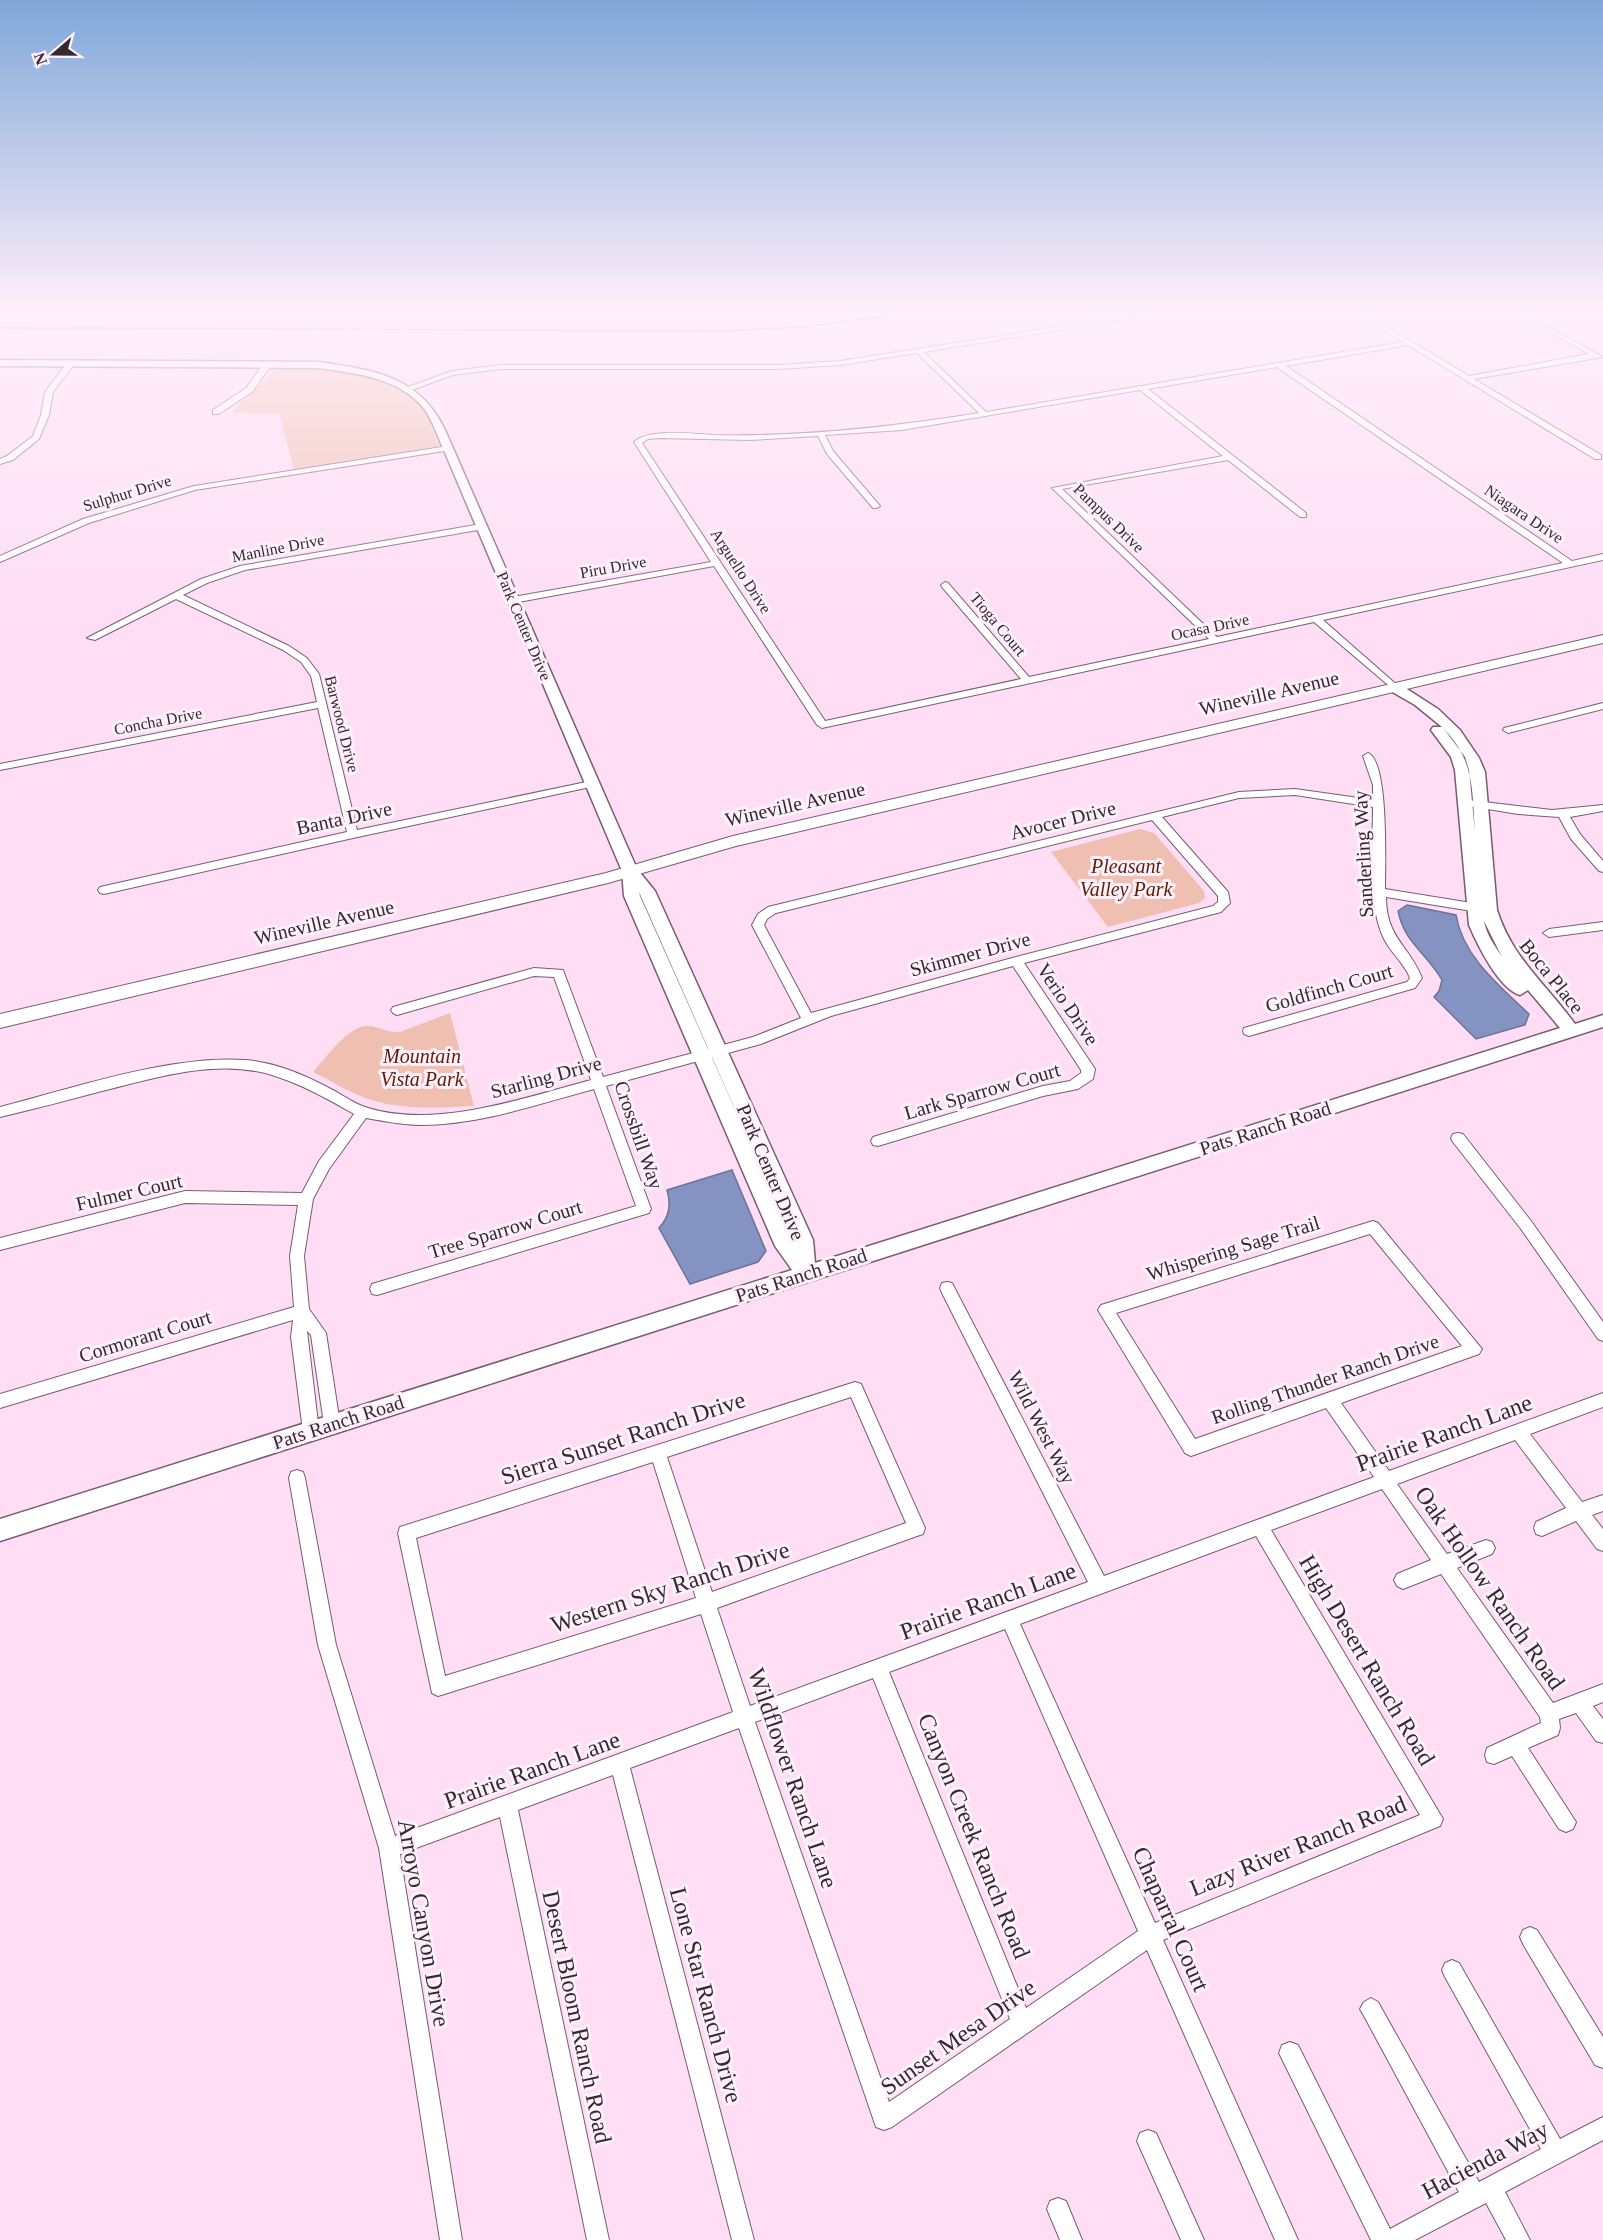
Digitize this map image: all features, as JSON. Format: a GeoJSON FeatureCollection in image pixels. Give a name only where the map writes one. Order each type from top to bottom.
{"type":"FeatureCollection","features":[{"type":"Feature","properties":{"kind":"main road","name":"Wineville Avenue"},"geometry":{"type":"LineString","coordinates":[[0,1021],[630,871],[733,841],[1603,639]]}},
{"type":"Feature","properties":{"kind":"street"},"geometry":{"type":"LineString","coordinates":[[0,462],[10,458],[36,437],[45,414]]}},
{"type":"Feature","properties":{"kind":"street","name":"Park Center Drive"},"geometry":{"type":"LineString","coordinates":[[432,414],[630,871],[647,891],[710,1053],[803,1240],[806,1273]]}},
{"type":"Feature","properties":{"kind":"street"},"geometry":{"type":"LineString","coordinates":[[876,506],[830,452],[820,433],[902,428],[984,414]]}},
{"type":"Feature","properties":{"kind":"street"},"geometry":{"type":"LineString","coordinates":[[1175,414],[1303,515]]}},
{"type":"Feature","properties":{"kind":"street","name":"Niagara Drive"},"geometry":{"type":"LineString","coordinates":[[1351,414],[1571,564]]}},
{"type":"Feature","properties":{"kind":"street"},"geometry":{"type":"LineString","coordinates":[[1527,414],[1598,457]]}},
{"type":"Feature","properties":{"kind":"street","name":"Arguello Drive"},"geometry":{"type":"LineString","coordinates":[[820,433],[750,438],[646,437],[638,442],[822,725]]}},
{"type":"Feature","properties":{"kind":"street","name":"Sulphur Drive"},"geometry":{"type":"LineString","coordinates":[[0,560],[86,521],[194,488],[448,448]]}},
{"type":"Feature","properties":{"kind":"street","name":"Pampus Drive"},"geometry":{"type":"LineString","coordinates":[[1216,641],[1056,488],[1229,457]]}},
{"type":"Feature","properties":{"kind":"street","name":"Manline Drive"},"geometry":{"type":"LineString","coordinates":[[92,638],[204,581],[253,566],[481,527]]}},
{"type":"Feature","properties":{"kind":"street","name":"Ocasa Drive"},"geometry":{"type":"LineString","coordinates":[[822,725],[1603,557]]}},
{"type":"Feature","properties":{"kind":"street","name":"Piru Drive"},"geometry":{"type":"LineString","coordinates":[[513,600],[718,563]]}},
{"type":"Feature","properties":{"kind":"street","name":"Tioga Court"},"geometry":{"type":"LineString","coordinates":[[945,585],[1028,682]]}},
{"type":"Feature","properties":{"kind":"street","name":"Barwood Drive"},"geometry":{"type":"LineString","coordinates":[[176,595],[286,648],[304,660],[316,676],[353,834]]}},
{"type":"Feature","properties":{"kind":"street","name":"Boca Place"},"geometry":{"type":"LineString","coordinates":[[1316,620],[1394,687],[1406,703],[1438,730],[1449,743],[1462,770],[1473,804],[1481,909],[1477,925],[1486,946],[1500,968],[1543,1011],[1571,1031]]}},
{"type":"Feature","properties":{"kind":"street","name":"Concha Drive"},"geometry":{"type":"LineString","coordinates":[[0,767],[323,704]]}},
{"type":"Feature","properties":{"kind":"street"},"geometry":{"type":"LineString","coordinates":[[1508,730],[1603,706]]}},
{"type":"Feature","properties":{"kind":"street","name":"Sanderling Way"},"geometry":{"type":"LineString","coordinates":[[1368,756],[1378,785],[1380,913],[1398,951],[1413,968],[1416,978]]}},
{"type":"Feature","properties":{"kind":"street","name":"Banta Drive"},"geometry":{"type":"LineString","coordinates":[[104,890],[591,784]]}},
{"type":"Feature","properties":{"kind":"street","name":"Avocer Drive"},"geometry":{"type":"LineString","coordinates":[[808,1019],[758,925],[762,917],[772,910],[1239,795],[1295,792],[1378,804]]}},
{"type":"Feature","properties":{"kind":"street"},"geometry":{"type":"LineString","coordinates":[[1473,804],[1563,814],[1603,808]]}},
{"type":"Feature","properties":{"kind":"street"},"geometry":{"type":"LineString","coordinates":[[1563,814],[1575,836],[1603,868]]}},
{"type":"Feature","properties":{"kind":"street","name":"Skimmer Drive"},"geometry":{"type":"LineString","coordinates":[[710,1053],[770,1036],[808,1019],[1186,915],[1217,909],[1224,903],[1224,895],[1154,815]]}},
{"type":"Feature","properties":{"kind":"street"},"geometry":{"type":"LineString","coordinates":[[1380,892],[1481,909]]}},
{"type":"Feature","properties":{"kind":"street"},"geometry":{"type":"LineString","coordinates":[[1549,933],[1603,926]]}},
{"type":"Feature","properties":{"kind":"street","name":"Verio Drive"},"geometry":{"type":"LineString","coordinates":[[1016,962],[1088,1068]]}},
{"type":"Feature","properties":{"kind":"street","name":"Crossbill Way"},"geometry":{"type":"LineString","coordinates":[[397,1010],[534,972],[559,973],[644,1209]]}},
{"type":"Feature","properties":{"kind":"street","name":"Goldfinch Court"},"geometry":{"type":"LineString","coordinates":[[1249,1031],[1376,993],[1411,985],[1416,978]]}},
{"type":"Feature","properties":{"kind":"street","name":"Pats Ranch Road"},"geometry":{"type":"LineString","coordinates":[[0,1530],[1603,1021]]}},
{"type":"Feature","properties":{"kind":"street","name":"Starling Drive"},"geometry":{"type":"LineString","coordinates":[[0,1112],[131,1079],[216,1064],[248,1065],[273,1070],[313,1085],[363,1112],[393,1118],[422,1120],[452,1118],[485,1113],[710,1053]]}},
{"type":"Feature","properties":{"kind":"street","name":"Lark Sparrow Court"},"geometry":{"type":"LineString","coordinates":[[878,1141],[1043,1091],[1073,1085],[1088,1075],[1088,1068]]}},
{"type":"Feature","properties":{"kind":"street"},"geometry":{"type":"LineString","coordinates":[[311,1431],[299,1337],[302,1311],[297,1256],[306,1199],[324,1165],[363,1112]]}},
{"type":"Feature","properties":{"kind":"street"},"geometry":{"type":"LineString","coordinates":[[1458,1138],[1526,1225],[1603,1334]]}},
{"type":"Feature","properties":{"kind":"street","name":"Fulmer Court"},"geometry":{"type":"LineString","coordinates":[[0,1244],[185,1197],[306,1199]]}},
{"type":"Feature","properties":{"kind":"street","name":"Tree Sparrow Court"},"geometry":{"type":"LineString","coordinates":[[377,1289],[644,1209]]}},
{"type":"Feature","properties":{"kind":"street","name":"Whispering Sage Trail"},"geometry":{"type":"LineString","coordinates":[[1191,1449],[1106,1310],[1373,1227],[1474,1349]]}},
{"type":"Feature","properties":{"kind":"street","name":"Wild West Way"},"geometry":{"type":"LineString","coordinates":[[947,1288],[1100,1586]]}},
{"type":"Feature","properties":{"kind":"street"},"geometry":{"type":"LineString","coordinates":[[302,1311],[318,1333],[332,1424]]}},
{"type":"Feature","properties":{"kind":"street","name":"Cormorant Court"},"geometry":{"type":"LineString","coordinates":[[0,1401],[302,1311]]}},
{"type":"Feature","properties":{"kind":"street","name":"Rolling Thunder Ranch Drive"},"geometry":{"type":"LineString","coordinates":[[1191,1449],[1474,1349]]}},
{"type":"Feature","properties":{"kind":"street","name":"Sierra Sunset Ranch Drive"},"geometry":{"type":"LineString","coordinates":[[438,1687],[406,1533],[855,1389],[917,1528]]}},
{"type":"Feature","properties":{"kind":"street","name":"Prairie Ranch Lane"},"geometry":{"type":"LineString","coordinates":[[390,1848],[1603,1400]]}},
{"type":"Feature","properties":{"kind":"street","name":"Oak Hollow Ranch Road"},"geometry":{"type":"LineString","coordinates":[[1330,1401],[1549,1714]]}},
{"type":"Feature","properties":{"kind":"street"},"geometry":{"type":"LineString","coordinates":[[1518,1431],[1603,1542]]}},
{"type":"Feature","properties":{"kind":"street","name":"Wildflower Ranch Lane"},"geometry":{"type":"LineString","coordinates":[[658,1453],[744,1717],[884,2119]]}},
{"type":"Feature","properties":{"kind":"street","name":"Arroyo Canyon Drive"},"geometry":{"type":"LineString","coordinates":[[297,1478],[327,1645],[390,1848],[451,2240]]}},
{"type":"Feature","properties":{"kind":"street"},"geometry":{"type":"LineString","coordinates":[[1542,1528],[1578,1511],[1603,1503]]}},
{"type":"Feature","properties":{"kind":"street","name":"High Desert Ranch Road"},"geometry":{"type":"LineString","coordinates":[[1260,1527],[1433,1819]]}},
{"type":"Feature","properties":{"kind":"street","name":"Western Sky Ranch Drive"},"geometry":{"type":"LineString","coordinates":[[438,1687],[707,1603],[917,1528]]}},
{"type":"Feature","properties":{"kind":"street"},"geometry":{"type":"LineString","coordinates":[[1403,1580],[1486,1548]]}},
{"type":"Feature","properties":{"kind":"street","name":"Chaparral Court"},"geometry":{"type":"LineString","coordinates":[[1009,1620],[1287,2240]]}},
{"type":"Feature","properties":{"kind":"street","name":"Canyon Creek Ranch Road"},"geometry":{"type":"LineString","coordinates":[[878,1668],[1022,2024]]}},
{"type":"Feature","properties":{"kind":"street"},"geometry":{"type":"LineString","coordinates":[[1494,1755],[1551,1728],[1549,1714],[1603,1693]]}},
{"type":"Feature","properties":{"kind":"street"},"geometry":{"type":"LineString","coordinates":[[1579,1702],[1603,1734]]}},
{"type":"Feature","properties":{"kind":"street"},"geometry":{"type":"LineString","coordinates":[[1515,1745],[1566,1822]]}},
{"type":"Feature","properties":{"kind":"street","name":"Lone Star Ranch Drive"},"geometry":{"type":"LineString","coordinates":[[619,1763],[743,2240]]}},
{"type":"Feature","properties":{"kind":"street","name":"Desert Bloom Ranch Road"},"geometry":{"type":"LineString","coordinates":[[507,1804],[598,2240]]}},
{"type":"Feature","properties":{"kind":"street","name":"Lazy River Ranch Road"},"geometry":{"type":"LineString","coordinates":[[1150,1935],[1433,1819]]}},
{"type":"Feature","properties":{"kind":"street","name":"Sunset Mesa Drive"},"geometry":{"type":"LineString","coordinates":[[884,2119],[1150,1935]]}},
{"type":"Feature","properties":{"kind":"street"},"geometry":{"type":"LineString","coordinates":[[1530,1937],[1603,2057]]}},
{"type":"Feature","properties":{"kind":"street"},"geometry":{"type":"LineString","coordinates":[[1452,1970],[1556,2153]]}},
{"type":"Feature","properties":{"kind":"street"},"geometry":{"type":"LineString","coordinates":[[1371,2009],[1482,2192],[1519,2240]]}},
{"type":"Feature","properties":{"kind":"street"},"geometry":{"type":"LineString","coordinates":[[1290,2053],[1383,2240]]}},
{"type":"Feature","properties":{"kind":"street","name":"Hacienda Way"},"geometry":{"type":"LineString","coordinates":[[1392,2240],[1603,2128]]}},
{"type":"Feature","properties":{"kind":"street"},"geometry":{"type":"LineString","coordinates":[[1148,2141],[1193,2240]]}},
{"type":"Feature","properties":{"kind":"street"},"geometry":{"type":"LineString","coordinates":[[1058,2208],[1071,2240]]}},
{"type":"Feature","properties":{"kind":"green space"},"geometry":{"type":"Polygon","coordinates":[[[257,414],[425,414],[439,446],[294,469],[279,414],[257,414]]]}},
{"type":"Feature","properties":{"kind":"green space","name":"Pleasant Valley Park"},"geometry":{"type":"Polygon","coordinates":[[[1140,829],[1154,833],[1204,891],[1205,898],[1199,903],[1108,927],[1051,852],[1140,829]]]}},
{"type":"Feature","properties":{"kind":"green space","name":"Mountain Vista Park"},"geometry":{"type":"Polygon","coordinates":[[[450,1013],[474,1106],[415,1107],[386,1104],[352,1093],[313,1072],[345,1037],[360,1027],[371,1026],[400,1032],[450,1013]]]}},
{"type":"Feature","properties":{"kind":"water"},"geometry":{"type":"Polygon","coordinates":[[[1407,905],[1456,915],[1466,944],[1484,970],[1529,1014],[1525,1025],[1476,1039],[1434,997],[1439,991],[1442,980],[1411,940],[1401,922],[1398,911],[1407,905]]]}},
{"type":"Feature","properties":{"kind":"water"},"geometry":{"type":"Polygon","coordinates":[[[732,1170],[766,1251],[758,1262],[690,1284],[659,1228],[669,1210],[667,1190],[732,1170]]]}}]}
